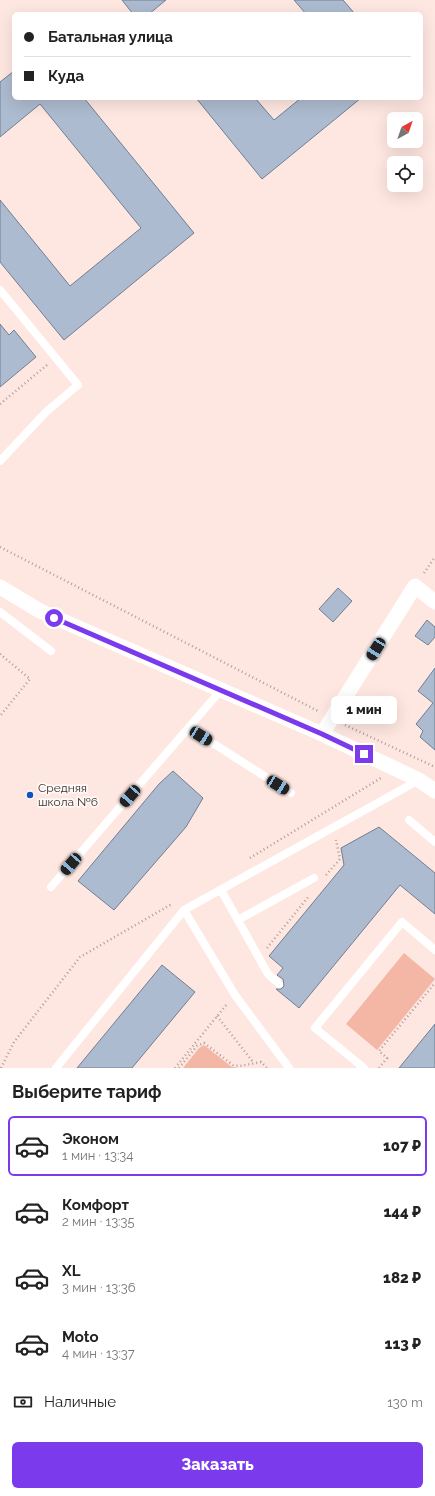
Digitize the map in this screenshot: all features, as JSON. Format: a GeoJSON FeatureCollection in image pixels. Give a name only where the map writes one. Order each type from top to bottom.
{"type":"FeatureCollection","features":[{"type":"Feature","properties":{"kind":"street"},"geometry":{"type":"LineString","coordinates":[[322,734],[415,586],[435,602]]}},
{"type":"Feature","properties":{"kind":"street"},"geometry":{"type":"LineString","coordinates":[[0,588],[40,611],[322,734],[419,780],[435,791]]}},
{"type":"Feature","properties":{"kind":"lane"},"geometry":{"type":"LineString","coordinates":[[0,290],[78,385],[46,412],[0,461]]}},
{"type":"Feature","properties":{"kind":"lane"},"geometry":{"type":"LineString","coordinates":[[0,612],[52,651]]}},
{"type":"Feature","properties":{"kind":"lane"},"geometry":{"type":"LineString","coordinates":[[51,887],[221,690]]}},
{"type":"Feature","properties":{"kind":"lane"},"geometry":{"type":"LineString","coordinates":[[188,728],[291,793]]}},
{"type":"Feature","properties":{"kind":"lane"},"geometry":{"type":"LineString","coordinates":[[56,1068],[184,910],[419,780]]}},
{"type":"Feature","properties":{"kind":"lane"},"geometry":{"type":"LineString","coordinates":[[409,820],[435,842]]}},
{"type":"Feature","properties":{"kind":"lane"},"geometry":{"type":"LineString","coordinates":[[238,920],[314,878]]}},
{"type":"Feature","properties":{"kind":"lane"},"geometry":{"type":"LineString","coordinates":[[221,890],[268,974],[279,984]]}},
{"type":"Feature","properties":{"kind":"lane"},"geometry":{"type":"LineString","coordinates":[[184,910],[234,995],[288,1068]]}},
{"type":"Feature","properties":{"kind":"lane"},"geometry":{"type":"LineString","coordinates":[[364,1068],[315,1028],[402,922],[435,950]]}},
{"type":"Feature","properties":{"kind":"path"},"geometry":{"type":"LineString","coordinates":[[0,404],[56,358]]}},
{"type":"Feature","properties":{"kind":"path"},"geometry":{"type":"LineString","coordinates":[[0,547],[332,718],[435,767]]}},
{"type":"Feature","properties":{"kind":"path"},"geometry":{"type":"LineString","coordinates":[[415,586],[435,557]]}},
{"type":"Feature","properties":{"kind":"path"},"geometry":{"type":"LineString","coordinates":[[0,654],[30,679],[0,716]]}},
{"type":"Feature","properties":{"kind":"path"},"geometry":{"type":"LineString","coordinates":[[323,880],[340,859],[336,840]]}},
{"type":"Feature","properties":{"kind":"path"},"geometry":{"type":"LineString","coordinates":[[259,958],[313,892]]}},
{"type":"Feature","properties":{"kind":"path"},"geometry":{"type":"LineString","coordinates":[[379,1068],[387,1058],[378,1051],[435,983]]}},
{"type":"Feature","properties":{"kind":"path"},"geometry":{"type":"LineString","coordinates":[[174,1068],[234,995]]}},
{"type":"Feature","properties":{"kind":"path"},"geometry":{"type":"LineString","coordinates":[[217,1016],[253,1062]]}},
{"type":"Feature","properties":{"kind":"path"},"geometry":{"type":"LineString","coordinates":[[179,1068],[197,1046],[204,1043],[233,1065],[240,1066],[253,1062],[261,1062],[267,1068]]}},
{"type":"Feature","properties":{"kind":"shaded area"},"geometry":{"type":"Polygon","coordinates":[[[404,953],[435,979],[377,1050],[346,1024],[404,953]]]}},
{"type":"Feature","properties":{"kind":"shaded area"},"geometry":{"type":"Polygon","coordinates":[[[204,1045],[232,1067],[239,1068],[183,1068],[199,1048],[204,1045]]]}},
{"type":"Feature","properties":{"kind":"building"},"geometry":{"type":"Polygon","coordinates":[[[122,0],[166,0],[151,12],[131,12],[122,0]]]}},
{"type":"Feature","properties":{"kind":"building"},"geometry":{"type":"Polygon","coordinates":[[[294,0],[343,0],[353,12],[304,12],[294,0]]]}},
{"type":"Feature","properties":{"kind":"building"},"geometry":{"type":"Polygon","coordinates":[[[12,73],[12,100],[86,100],[194,233],[64,340],[0,262],[0,200],[70,286],[141,228],[40,104],[0,137],[0,82],[12,73]]]}},
{"type":"Feature","properties":{"kind":"building"},"geometry":{"type":"Polygon","coordinates":[[[198,100],[257,100],[274,120],[299,100],[359,100],[262,179],[198,100]]]}},
{"type":"Feature","properties":{"kind":"building"},"geometry":{"type":"Polygon","coordinates":[[[0,324],[9,335],[14,330],[36,357],[0,387],[0,324]]]}},
{"type":"Feature","properties":{"kind":"building"},"geometry":{"type":"Polygon","coordinates":[[[338,588],[352,601],[333,622],[319,609],[338,588]]]}},
{"type":"Feature","properties":{"kind":"building"},"geometry":{"type":"Polygon","coordinates":[[[427,620],[435,627],[435,637],[428,645],[415,636],[427,620]]]}},
{"type":"Feature","properties":{"kind":"building"},"geometry":{"type":"Polygon","coordinates":[[[435,668],[435,750],[420,737],[423,731],[416,724],[433,703],[418,691],[435,668]]]}},
{"type":"Feature","properties":{"kind":"building"},"geometry":{"type":"Polygon","coordinates":[[[173,771],[203,798],[186,827],[114,910],[78,881],[159,784],[173,771]]]}},
{"type":"Feature","properties":{"kind":"building"},"geometry":{"type":"Polygon","coordinates":[[[379,827],[435,873],[435,914],[400,885],[299,1008],[276,989],[281,989],[284,986],[283,979],[277,975],[283,968],[269,956],[344,865],[341,848],[379,827]]]}},
{"type":"Feature","properties":{"kind":"building"},"geometry":{"type":"Polygon","coordinates":[[[162,965],[195,992],[132,1068],[77,1068],[162,965]]]}},
{"type":"Feature","properties":{"kind":"building"},"geometry":{"type":"Polygon","coordinates":[[[435,1024],[435,1068],[399,1068],[435,1024]]]}},
{"type":"Feature","properties":{"kind":"place","name":"Средняя школа №6"},"geometry":{"type":"Point","coordinates":[30,795]}},
{"type":"Feature","properties":{"kind":"route"},"geometry":{"type":"LineString","coordinates":[[54,618],[322,734],[364,754]]}}]}
